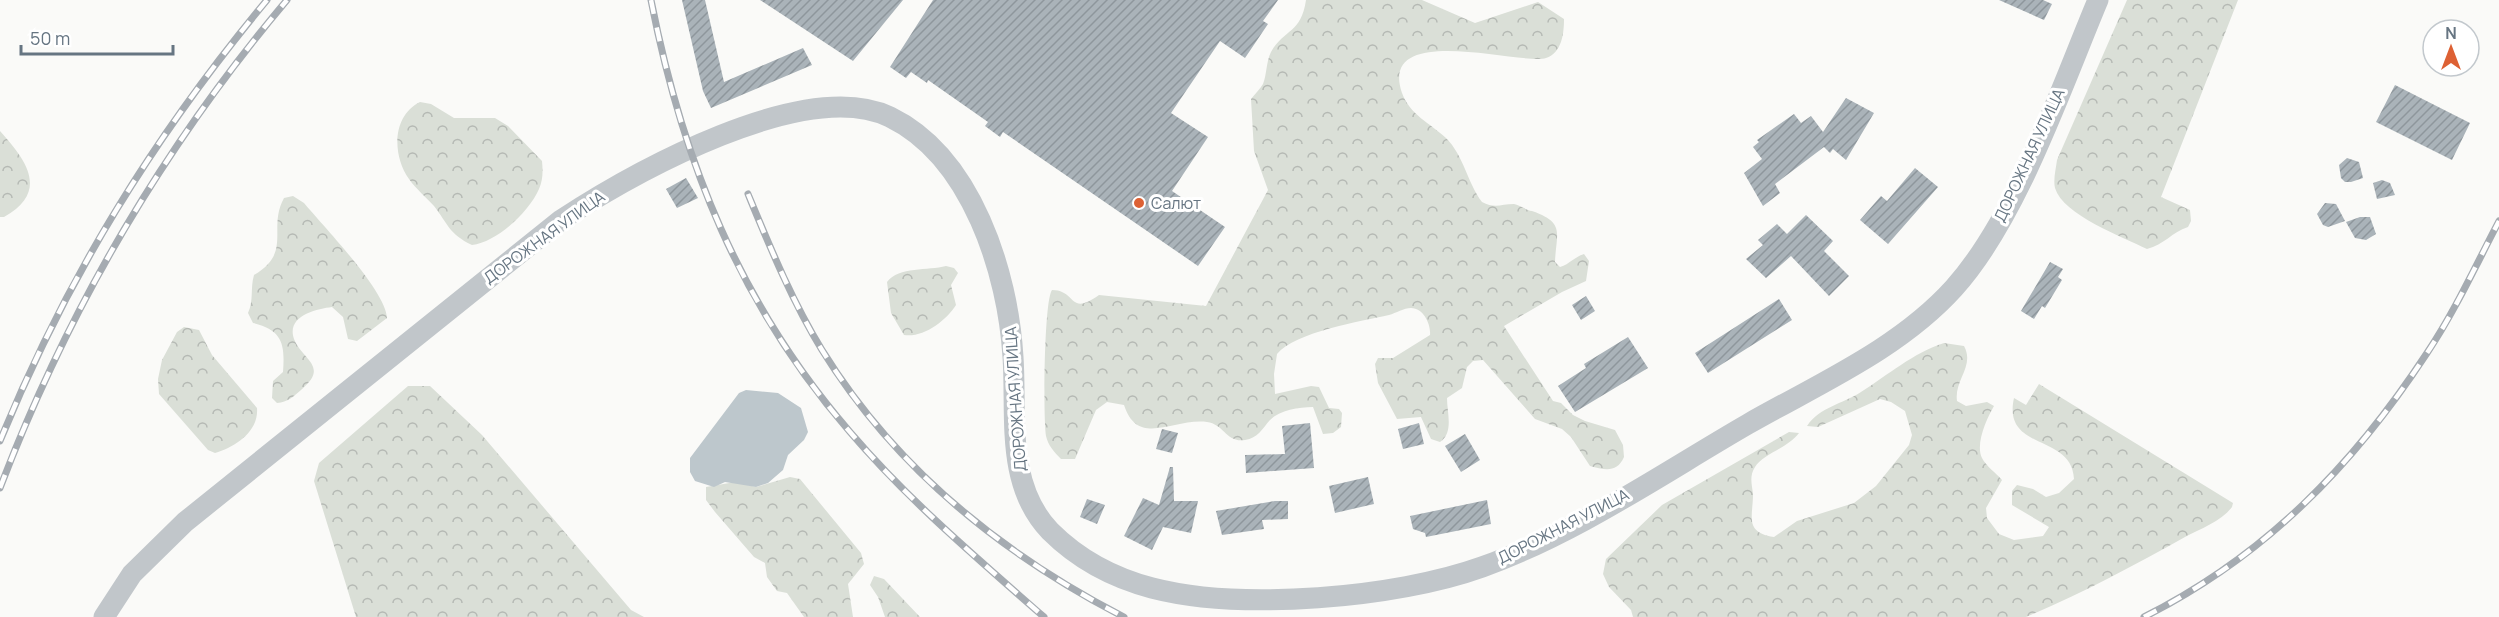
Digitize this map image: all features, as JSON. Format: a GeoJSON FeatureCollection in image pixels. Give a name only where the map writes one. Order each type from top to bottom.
{"type":"FeatureCollection","features":[{"type":"Feature","properties":{"kind":"street","name":"ДОРОЖНАЯ УЛИЦА"},"geometry":{"type":"LineString","coordinates":[[104,617],[132,574],[185,522],[561,220],[622,181],[729,133],[799,112],[843,107],[874,111],[913,132],[944,161],[970,202],[993,253],[1006,301],[1013,361],[1015,436],[1022,483],[1038,518],[1074,552],[1098,567],[1126,580],[1183,594],[1215,597],[1292,597],[1361,593],[1403,587],[1480,568],[1548,538],[1876,351],[1939,303],[1958,284],[2004,212],[2027,167],[2098,0]]}},
{"type":"Feature","properties":{"kind":"green space"},"geometry":{"type":"Polygon","coordinates":[[[1306,0],[1422,0],[1475,23],[1538,2],[1564,19],[1563,36],[1559,47],[1556,52],[1546,58],[1532,59],[1456,51],[1431,52],[1411,58],[1400,71],[1402,93],[1415,113],[1452,145],[1482,202],[1494,206],[1514,204],[1550,220],[1557,230],[1555,262],[1560,267],[1584,254],[1589,261],[1586,281],[1562,292],[1504,326],[1553,401],[1561,403],[1573,415],[1585,421],[1615,430],[1623,445],[1624,457],[1618,466],[1606,469],[1590,466],[1571,437],[1562,429],[1535,419],[1483,360],[1473,361],[1467,367],[1462,388],[1447,398],[1448,428],[1440,442],[1431,439],[1421,417],[1397,419],[1378,383],[1375,364],[1378,358],[1393,358],[1430,335],[1426,318],[1420,311],[1411,308],[1298,339],[1277,354],[1274,374],[1275,394],[1311,386],[1319,387],[1329,408],[1339,409],[1342,413],[1341,427],[1333,433],[1323,434],[1313,407],[1284,411],[1270,420],[1253,437],[1239,440],[1233,439],[1213,423],[1207,422],[1147,428],[1138,425],[1130,418],[1124,405],[1107,402],[1096,410],[1075,459],[1061,459],[1052,448],[1046,436],[1044,385],[1047,314],[1052,290],[1060,291],[1073,301],[1082,304],[1099,295],[1206,306],[1268,190],[1254,151],[1251,99],[1263,84],[1271,52],[1296,25],[1304,11],[1306,0]]]}},
{"type":"Feature","properties":{"kind":"green space"},"geometry":{"type":"Polygon","coordinates":[[[2127,0],[2238,0],[2161,197],[2190,210],[2191,221],[2188,227],[2147,249],[2081,216],[2060,198],[2054,185],[2057,160],[2127,0]]]}},
{"type":"Feature","properties":{"kind":"green space"},"geometry":{"type":"Polygon","coordinates":[[[420,102],[431,104],[454,118],[495,118],[508,126],[542,161],[543,172],[539,189],[528,207],[502,232],[482,243],[472,245],[458,237],[434,206],[412,183],[403,169],[398,148],[400,126],[411,108],[420,102]]]}},
{"type":"Feature","properties":{"kind":"green space"},"geometry":{"type":"Polygon","coordinates":[[[0,131],[25,164],[30,186],[26,197],[18,207],[4,217],[0,217],[0,131]]]}},
{"type":"Feature","properties":{"kind":"green space"},"geometry":{"type":"Polygon","coordinates":[[[293,196],[304,203],[366,276],[384,306],[387,318],[357,341],[348,339],[343,317],[332,307],[311,312],[298,319],[294,325],[294,339],[311,363],[314,369],[313,375],[293,397],[277,403],[272,398],[273,381],[283,372],[282,346],[276,334],[253,323],[248,313],[254,275],[273,258],[276,249],[279,209],[284,198],[293,196]]]}},
{"type":"Feature","properties":{"kind":"green space"},"geometry":{"type":"Polygon","coordinates":[[[946,266],[954,268],[958,273],[951,285],[956,305],[933,327],[919,334],[904,335],[891,313],[887,282],[892,277],[906,271],[946,266]]]}},
{"type":"Feature","properties":{"kind":"green space"},"geometry":{"type":"Polygon","coordinates":[[[184,327],[199,330],[212,355],[257,408],[254,424],[245,437],[231,447],[215,453],[208,450],[159,394],[158,379],[162,360],[177,332],[184,327]]]}},
{"type":"Feature","properties":{"kind":"green space"},"geometry":{"type":"Polygon","coordinates":[[[1944,343],[1964,346],[1967,353],[1966,367],[1958,386],[1957,401],[1966,406],[1987,402],[1994,406],[1985,424],[1980,452],[1984,461],[2002,480],[1986,508],[1987,518],[1999,534],[2014,540],[2043,536],[2049,527],[2012,505],[2012,491],[2017,485],[2033,489],[2046,497],[2059,493],[2074,479],[2070,465],[2062,455],[2027,435],[2018,427],[2013,415],[2014,398],[2026,405],[2039,384],[2233,503],[2232,507],[2210,524],[2107,579],[2026,617],[1633,617],[1631,610],[1609,587],[1603,574],[1606,559],[1662,505],[1789,432],[1799,433],[1789,443],[1759,462],[1753,470],[1751,477],[1754,527],[1764,535],[1774,537],[1797,521],[1854,503],[1876,486],[1909,445],[1912,435],[1905,411],[1891,402],[1880,399],[1818,427],[1807,426],[1818,414],[1861,392],[1922,352],[1944,343]]]}},
{"type":"Feature","properties":{"kind":"green space"},"geometry":{"type":"Polygon","coordinates":[[[408,386],[430,386],[482,435],[631,610],[644,617],[356,617],[314,481],[319,463],[408,386]]]}},
{"type":"Feature","properties":{"kind":"green space"},"geometry":{"type":"Polygon","coordinates":[[[790,477],[800,479],[861,553],[864,564],[848,584],[853,617],[804,617],[787,593],[777,591],[767,577],[765,563],[754,557],[706,500],[706,487],[735,482],[756,487],[790,477]]]}},
{"type":"Feature","properties":{"kind":"green space"},"geometry":{"type":"Polygon","coordinates":[[[874,576],[884,579],[920,617],[885,617],[878,597],[870,585],[874,576]]]}},
{"type":"Feature","properties":{"kind":"shaded area"},"geometry":{"type":"Polygon","coordinates":[[[746,390],[778,393],[801,408],[808,432],[804,440],[788,455],[783,470],[768,483],[756,487],[725,482],[714,487],[695,481],[690,472],[690,458],[739,393],[746,390]]]}},
{"type":"Feature","properties":{"kind":"building"},"geometry":{"type":"Polygon","coordinates":[[[682,0],[705,0],[724,82],[803,48],[812,65],[711,108],[703,91],[682,0]]]}},
{"type":"Feature","properties":{"kind":"building"},"geometry":{"type":"Polygon","coordinates":[[[760,0],[903,0],[853,61],[760,0]]]}},
{"type":"Feature","properties":{"kind":"building"},"geometry":{"type":"Polygon","coordinates":[[[933,0],[1278,0],[1263,21],[1268,24],[1245,58],[1220,41],[1171,113],[1208,137],[1172,191],[1225,227],[1198,266],[1003,132],[1000,137],[985,126],[988,122],[928,80],[927,83],[911,72],[906,78],[890,67],[933,0]]]}},
{"type":"Feature","properties":{"kind":"building"},"geometry":{"type":"Polygon","coordinates":[[[1999,0],[2043,0],[2052,4],[2044,20],[1999,0]]]}},
{"type":"Feature","properties":{"kind":"building"},"geometry":{"type":"Polygon","coordinates":[[[2395,85],[2470,123],[2452,160],[2376,122],[2395,85]]]}},
{"type":"Feature","properties":{"kind":"building"},"geometry":{"type":"Polygon","coordinates":[[[1846,98],[1874,113],[1846,160],[1833,149],[1830,153],[1824,147],[1775,184],[1780,193],[1763,206],[1744,173],[1762,159],[1753,147],[1759,142],[1757,140],[1794,114],[1801,123],[1811,116],[1823,132],[1846,98]]]}},
{"type":"Feature","properties":{"kind":"building"},"geometry":{"type":"Polygon","coordinates":[[[2347,158],[2359,162],[2363,178],[2345,182],[2341,178],[2339,165],[2347,158]]]}},
{"type":"Feature","properties":{"kind":"building"},"geometry":{"type":"Polygon","coordinates":[[[1915,168],[1938,187],[1888,244],[1860,220],[1881,196],[1887,201],[1915,168]]]}},
{"type":"Feature","properties":{"kind":"building"},"geometry":{"type":"Polygon","coordinates":[[[686,178],[698,198],[677,208],[666,189],[686,178]]]}},
{"type":"Feature","properties":{"kind":"building"},"geometry":{"type":"Polygon","coordinates":[[[2382,180],[2390,183],[2395,195],[2377,199],[2373,183],[2382,180]]]}},
{"type":"Feature","properties":{"kind":"building"},"geometry":{"type":"Polygon","coordinates":[[[2325,203],[2336,204],[2345,221],[2328,227],[2323,225],[2317,214],[2325,203]]]}},
{"type":"Feature","properties":{"kind":"building"},"geometry":{"type":"Polygon","coordinates":[[[1806,215],[1833,241],[1824,251],[1849,276],[1829,296],[1791,256],[1766,278],[1746,259],[1763,245],[1758,240],[1777,224],[1787,234],[1806,215]]]}},
{"type":"Feature","properties":{"kind":"building"},"geometry":{"type":"Polygon","coordinates":[[[2360,217],[2370,217],[2376,234],[2366,240],[2355,238],[2346,222],[2360,217]]]}},
{"type":"Feature","properties":{"kind":"building"},"geometry":{"type":"Polygon","coordinates":[[[2050,262],[2063,269],[2058,277],[2062,280],[2045,308],[2042,306],[2034,319],[2021,311],[2050,262]]]}},
{"type":"Feature","properties":{"kind":"building"},"geometry":{"type":"Polygon","coordinates":[[[1586,296],[1595,311],[1581,320],[1572,305],[1586,296]]]}},
{"type":"Feature","properties":{"kind":"building"},"geometry":{"type":"Polygon","coordinates":[[[1779,299],[1792,320],[1708,373],[1695,353],[1779,299]]]}},
{"type":"Feature","properties":{"kind":"building"},"geometry":{"type":"Polygon","coordinates":[[[1628,337],[1648,368],[1575,412],[1558,386],[1586,368],[1584,364],[1628,337]]]}},
{"type":"Feature","properties":{"kind":"building"},"geometry":{"type":"Polygon","coordinates":[[[1310,423],[1314,468],[1246,473],[1245,455],[1285,454],[1282,426],[1310,423]]]}},
{"type":"Feature","properties":{"kind":"building"},"geometry":{"type":"Polygon","coordinates":[[[1419,423],[1424,444],[1403,449],[1398,429],[1419,423]]]}},
{"type":"Feature","properties":{"kind":"building"},"geometry":{"type":"Polygon","coordinates":[[[1162,429],[1178,433],[1172,453],[1156,449],[1162,429]]]}},
{"type":"Feature","properties":{"kind":"building"},"geometry":{"type":"Polygon","coordinates":[[[1465,434],[1480,460],[1461,472],[1445,446],[1465,434]]]}},
{"type":"Feature","properties":{"kind":"building"},"geometry":{"type":"Polygon","coordinates":[[[1170,467],[1173,467],[1174,501],[1198,501],[1191,533],[1163,527],[1152,550],[1124,536],[1143,498],[1159,505],[1170,467]]]}},
{"type":"Feature","properties":{"kind":"building"},"geometry":{"type":"Polygon","coordinates":[[[1368,477],[1374,504],[1335,513],[1329,486],[1368,477]]]}},
{"type":"Feature","properties":{"kind":"building"},"geometry":{"type":"Polygon","coordinates":[[[1087,499],[1105,505],[1097,524],[1080,517],[1087,499]]]}},
{"type":"Feature","properties":{"kind":"building"},"geometry":{"type":"Polygon","coordinates":[[[1487,500],[1491,524],[1426,537],[1425,533],[1413,529],[1410,516],[1487,500]]]}},
{"type":"Feature","properties":{"kind":"building"},"geometry":{"type":"Polygon","coordinates":[[[1288,501],[1288,519],[1262,520],[1264,529],[1222,535],[1216,511],[1288,501]]]}},
{"type":"Feature","properties":{"kind":"railway"},"geometry":{"type":"LineString","coordinates":[[0,441],[54,322],[116,210],[187,103],[267,0]]}},
{"type":"Feature","properties":{"kind":"railway"},"geometry":{"type":"LineString","coordinates":[[0,488],[56,357],[88,293],[123,232],[160,171],[200,113],[287,0]]}},
{"type":"Feature","properties":{"kind":"railway"},"geometry":{"type":"LineString","coordinates":[[651,0],[664,60],[699,175],[721,230],[777,334],[811,384],[872,457],[944,528],[1044,617]]}},
{"type":"Feature","properties":{"kind":"railway"},"geometry":{"type":"LineString","coordinates":[[748,194],[782,274],[811,331],[851,393],[883,433],[917,470],[994,536],[1079,592],[1124,617]]}},
{"type":"Feature","properties":{"kind":"railway"},"geometry":{"type":"LineString","coordinates":[[2144,617],[2188,593],[2229,566],[2267,536],[2337,470],[2369,433],[2427,353],[2456,304],[2499,221]]}},
{"type":"Feature","properties":{"kind":"place","name":"Салют"},"geometry":{"type":"Point","coordinates":[1139,203]}}]}
